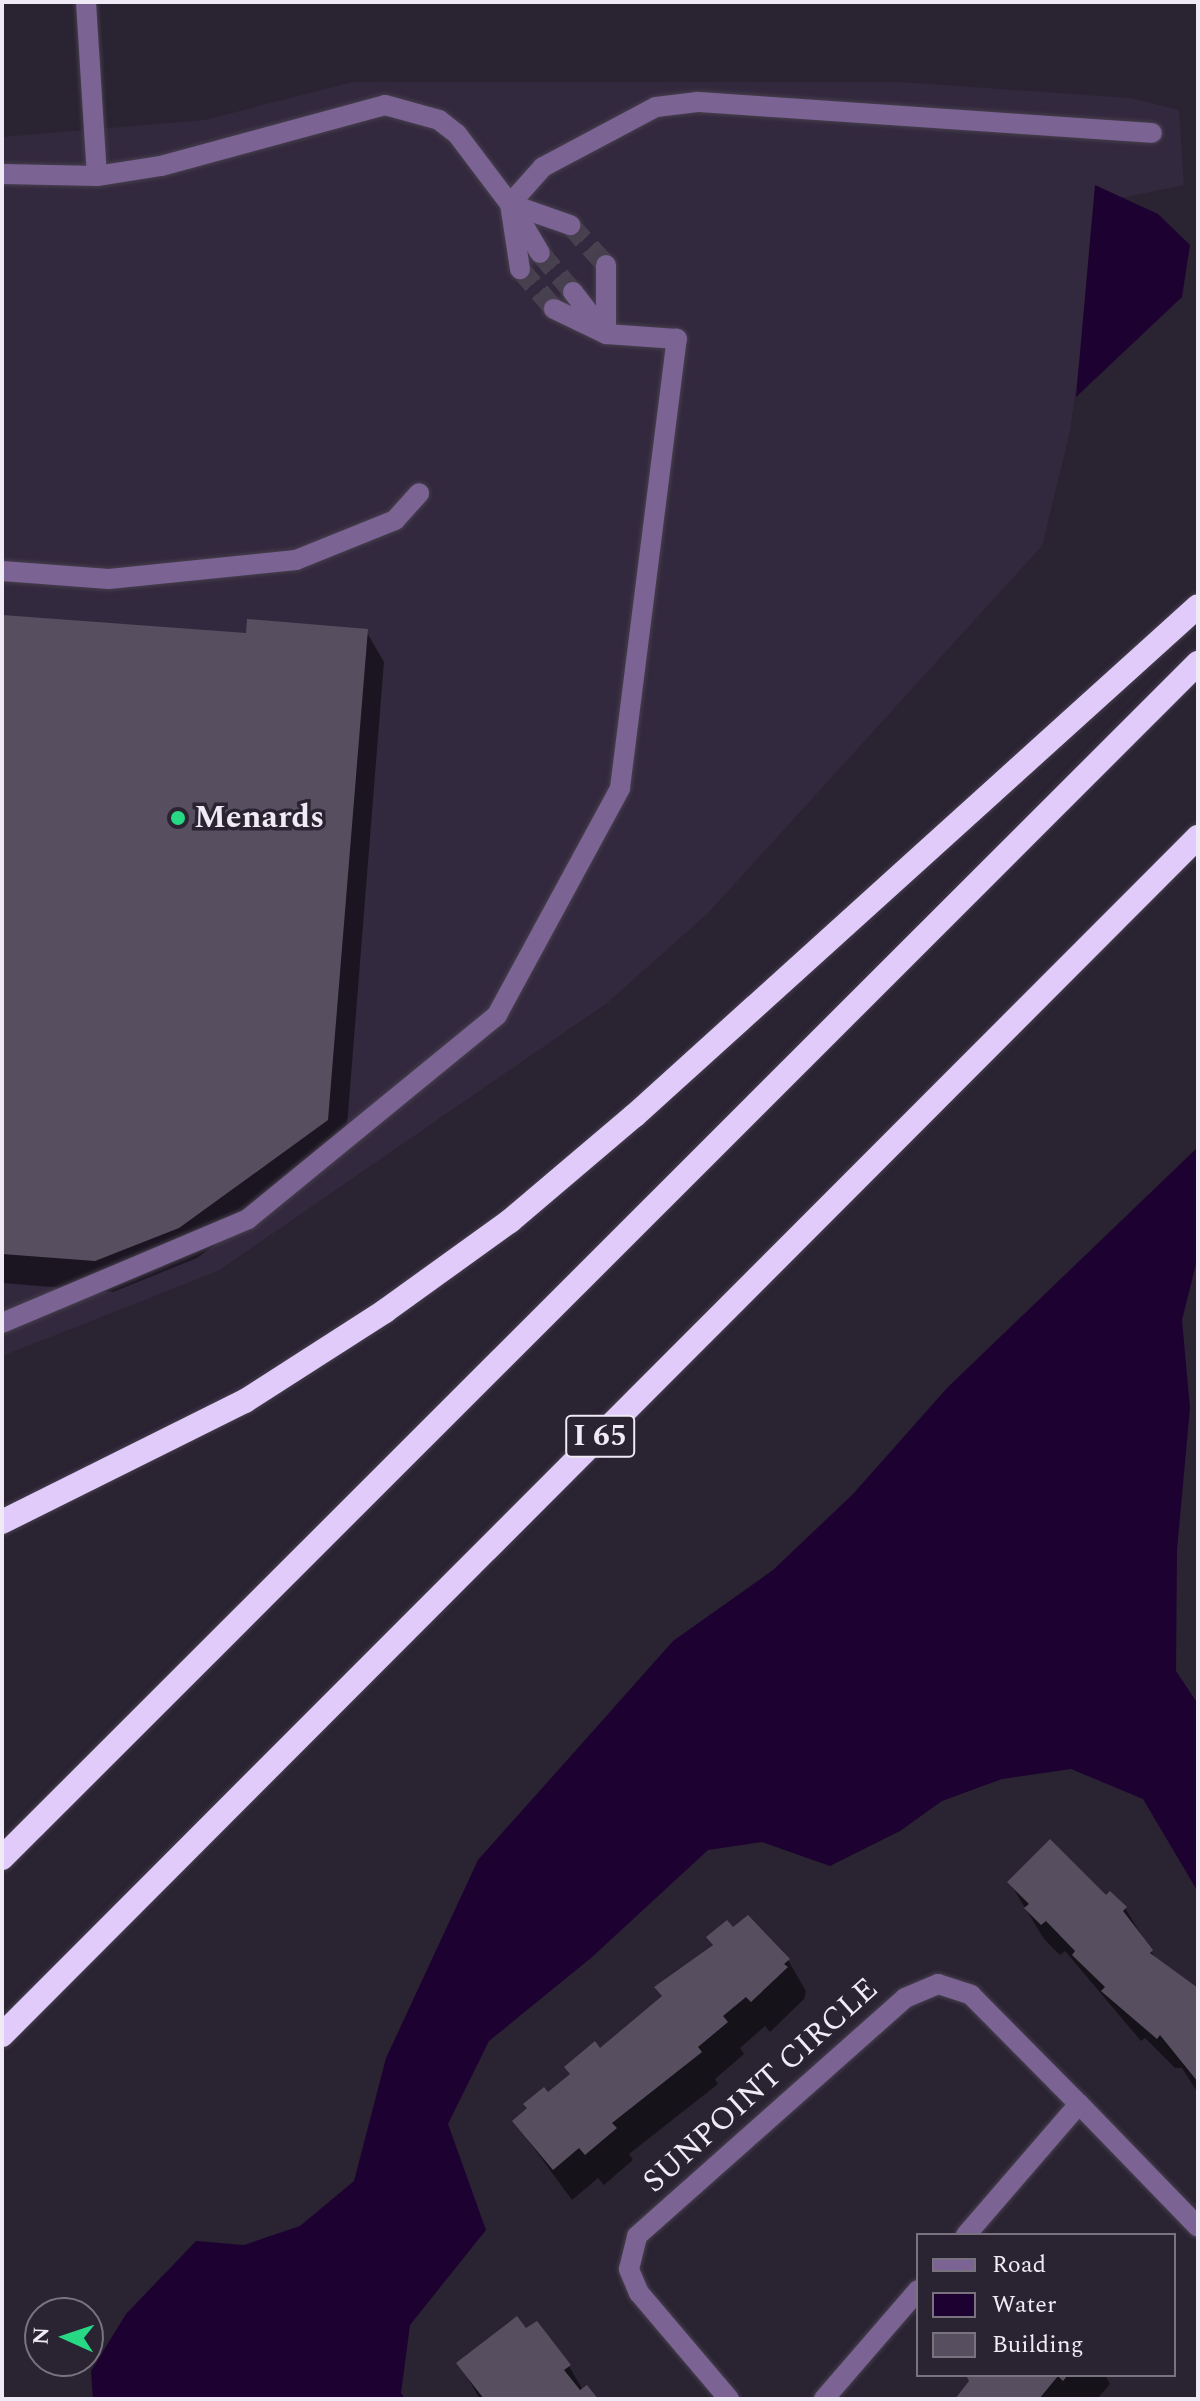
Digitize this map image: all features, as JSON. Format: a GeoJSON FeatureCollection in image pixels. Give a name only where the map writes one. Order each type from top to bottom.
{"type":"FeatureCollection","features":[{"type":"Feature","properties":{"kind":"highway"},"geometry":{"type":"LineString","coordinates":[[2,1522],[245,1401],[385,1311],[510,1221],[634,1116],[1198,606]]}},
{"type":"Feature","properties":{"kind":"highway"},"geometry":{"type":"LineString","coordinates":[[2,1858],[1198,663]]}},
{"type":"Feature","properties":{"kind":"highway","name":"I 65"},"geometry":{"type":"LineString","coordinates":[[2,2035],[1198,837]]}},
{"type":"Feature","properties":{"kind":"street"},"geometry":{"type":"LineString","coordinates":[[86,2],[97,176]]}},
{"type":"Feature","properties":{"kind":"street"},"geometry":{"type":"LineString","coordinates":[[510,204],[543,167],[656,107],[698,102],[1152,133]]}},
{"type":"Feature","properties":{"kind":"street"},"geometry":{"type":"LineString","coordinates":[[2,174],[97,176],[205,157],[385,105],[439,120],[457,134],[510,204],[540,253]]}},
{"type":"Feature","properties":{"kind":"street"},"geometry":{"type":"LineString","coordinates":[[510,204],[570,225]]}},
{"type":"Feature","properties":{"kind":"street"},"geometry":{"type":"LineString","coordinates":[[510,204],[520,269]]}},
{"type":"Feature","properties":{"kind":"street"},"geometry":{"type":"LineString","coordinates":[[606,265],[606,334]]}},
{"type":"Feature","properties":{"kind":"street"},"geometry":{"type":"LineString","coordinates":[[573,292],[606,334]]}},
{"type":"Feature","properties":{"kind":"street"},"geometry":{"type":"LineString","coordinates":[[2,1323],[248,1219],[497,1015],[620,788],[677,339],[606,334],[554,309]]}},
{"type":"Feature","properties":{"kind":"street"},"geometry":{"type":"LineString","coordinates":[[2,571],[109,579],[296,560],[395,520],[419,493]]}},
{"type":"Feature","properties":{"kind":"street","name":"SUNPOINT CIRCLE"},"geometry":{"type":"LineString","coordinates":[[729,2399],[639,2293],[629,2269],[631,2249],[637,2236],[905,1998],[938,1984],[971,1995],[1198,2227]]}},
{"type":"Feature","properties":{"kind":"street"},"geometry":{"type":"LineString","coordinates":[[968,2233],[1079,2104]]}},
{"type":"Feature","properties":{"kind":"street"},"geometry":{"type":"LineString","coordinates":[[824,2399],[916,2292]]}},
{"type":"Feature","properties":{"kind":"shaded area"},"geometry":{"type":"Polygon","coordinates":[[[352,82],[901,82],[1130,98],[1179,110],[1184,185],[1102,202],[1070,431],[1042,546],[708,913],[607,1003],[218,1271],[2,1356],[2,137],[205,120],[352,82]]]}},
{"type":"Feature","properties":{"kind":"water"},"geometry":{"type":"Polygon","coordinates":[[[1095,185],[1158,214],[1190,245],[1182,297],[1076,397],[1095,185]]]}},
{"type":"Feature","properties":{"kind":"water"},"geometry":{"type":"Polygon","coordinates":[[[1198,1147],[1198,1256],[1182,1320],[1190,1408],[1177,1550],[1176,1671],[1198,1704],[1198,1892],[1143,1799],[1071,1769],[1002,1779],[942,1801],[900,1831],[830,1866],[762,1842],[708,1850],[591,1958],[489,2041],[448,2124],[486,2230],[410,2325],[401,2393],[405,2399],[93,2399],[91,2377],[104,2377],[104,2350],[126,2314],[196,2241],[244,2245],[300,2226],[354,2181],[386,2058],[478,1860],[673,1641],[773,1570],[853,1494],[947,1388],[1198,1147]]]}},
{"type":"Feature","properties":{"kind":"building","name":"Menards"},"geometry":{"type":"Polygon","coordinates":[[[2,615],[246,633],[247,619],[368,629],[328,1120],[179,1228],[95,1261],[2,1254],[2,615]]]}},
{"type":"Feature","properties":{"kind":"building"},"geometry":{"type":"Polygon","coordinates":[[[1050,1839],[1106,1895],[1110,1891],[1127,1907],[1123,1911],[1153,1950],[1150,1953],[1198,1988],[1198,2082],[1160,2035],[1157,2039],[1101,1991],[1105,1987],[1072,1955],[1075,1951],[1046,1921],[1041,1925],[1024,1908],[1029,1904],[1007,1882],[1050,1839]]]}},
{"type":"Feature","properties":{"kind":"building"},"geometry":{"type":"Polygon","coordinates":[[[748,1915],[790,1959],[784,1964],[788,1967],[751,2002],[746,1997],[723,2016],[728,2022],[698,2047],[702,2052],[612,2123],[617,2128],[585,2155],[579,2148],[553,2170],[512,2121],[527,2108],[523,2104],[544,2087],[548,2092],[570,2074],[564,2067],[595,2041],[600,2048],[662,1996],[654,1987],[713,1945],[706,1937],[727,1920],[733,1927],[748,1915]]]}},
{"type":"Feature","properties":{"kind":"building"},"geometry":{"type":"Polygon","coordinates":[[[517,2316],[526,2328],[537,2321],[571,2365],[564,2370],[580,2390],[587,2385],[598,2399],[484,2399],[456,2363],[517,2316]]]}},
{"type":"Feature","properties":{"kind":"building"},"geometry":{"type":"Polygon","coordinates":[[[967,2377],[1057,2377],[1039,2399],[955,2399],[969,2381],[967,2377]]]}},
{"type":"Feature","properties":{"kind":"tunnel"},"geometry":{"type":"LineString","coordinates":[[570,225],[606,265]]}},
{"type":"Feature","properties":{"kind":"tunnel"},"geometry":{"type":"LineString","coordinates":[[540,253],[573,292]]}},
{"type":"Feature","properties":{"kind":"tunnel"},"geometry":{"type":"LineString","coordinates":[[520,269],[554,309]]}},
{"type":"Feature","properties":{"kind":"place","name":"Menards"},"geometry":{"type":"Point","coordinates":[178,818]}}]}
